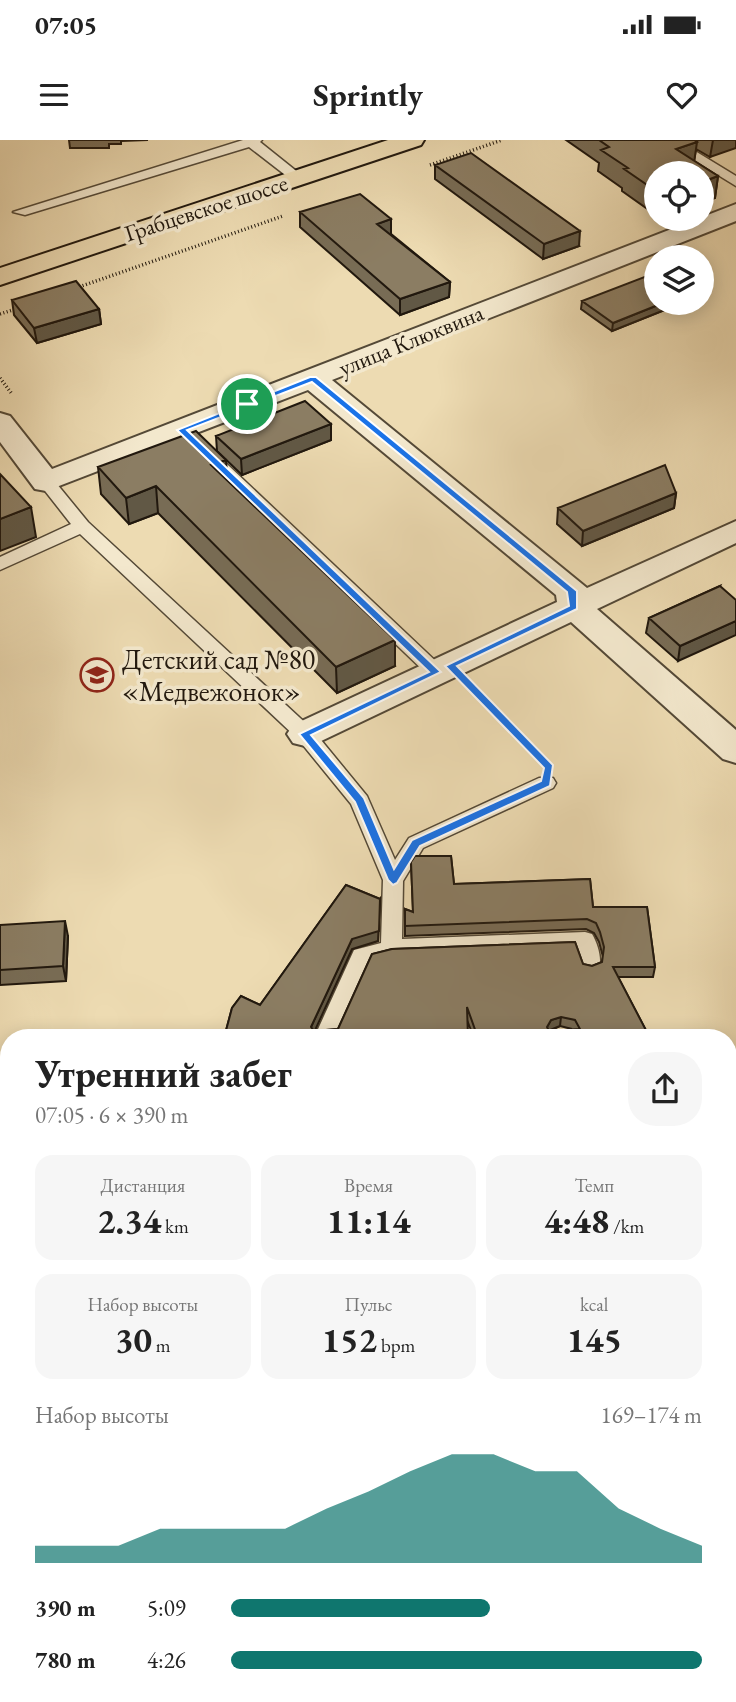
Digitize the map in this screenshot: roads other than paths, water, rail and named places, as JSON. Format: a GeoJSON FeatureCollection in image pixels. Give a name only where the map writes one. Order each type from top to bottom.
{"type":"FeatureCollection","features":[{"type":"Feature","properties":{"kind":"main road","name":"Грабцевское шоссе"},"geometry":{"type":"LineString","coordinates":[[0,277],[412,140]]}},
{"type":"Feature","properties":{"kind":"street","name":"улица Клюквина"},"geometry":{"type":"LineString","coordinates":[[47,482],[736,212]]}},
{"type":"Feature","properties":{"kind":"street"},"geometry":{"type":"LineString","coordinates":[[313,379],[572,591],[574,607],[736,750]]}},
{"type":"Feature","properties":{"kind":"street"},"geometry":{"type":"LineString","coordinates":[[0,422],[47,482]]}},
{"type":"Feature","properties":{"kind":"street"},"geometry":{"type":"LineString","coordinates":[[305,734],[736,531]]}},
{"type":"Feature","properties":{"kind":"lane"},"geometry":{"type":"LineString","coordinates":[[668,140],[736,182]]}},
{"type":"Feature","properties":{"kind":"lane"},"geometry":{"type":"LineString","coordinates":[[20,212],[253,141],[298,178]]}},
{"type":"Feature","properties":{"kind":"lane"},"geometry":{"type":"LineString","coordinates":[[719,171],[736,164]]}},
{"type":"Feature","properties":{"kind":"lane"},"geometry":{"type":"LineString","coordinates":[[181,430],[443,669]]}},
{"type":"Feature","properties":{"kind":"lane"},"geometry":{"type":"LineString","coordinates":[[47,482],[82,526],[305,734],[360,801],[393,880],[391,948]]}},
{"type":"Feature","properties":{"kind":"lane"},"geometry":{"type":"LineString","coordinates":[[0,564],[82,526]]}},
{"type":"Feature","properties":{"kind":"lane"},"geometry":{"type":"LineString","coordinates":[[393,880],[416,843],[546,783]]}},
{"type":"Feature","properties":{"kind":"lane"},"geometry":{"type":"LineString","coordinates":[[329,1029],[362,956],[391,948],[585,940],[590,965]]}},
{"type":"Feature","properties":{"kind":"place","name":"Детский сад №80 «Медвежонок»"},"geometry":{"type":"Point","coordinates":[97,675]}}]}
